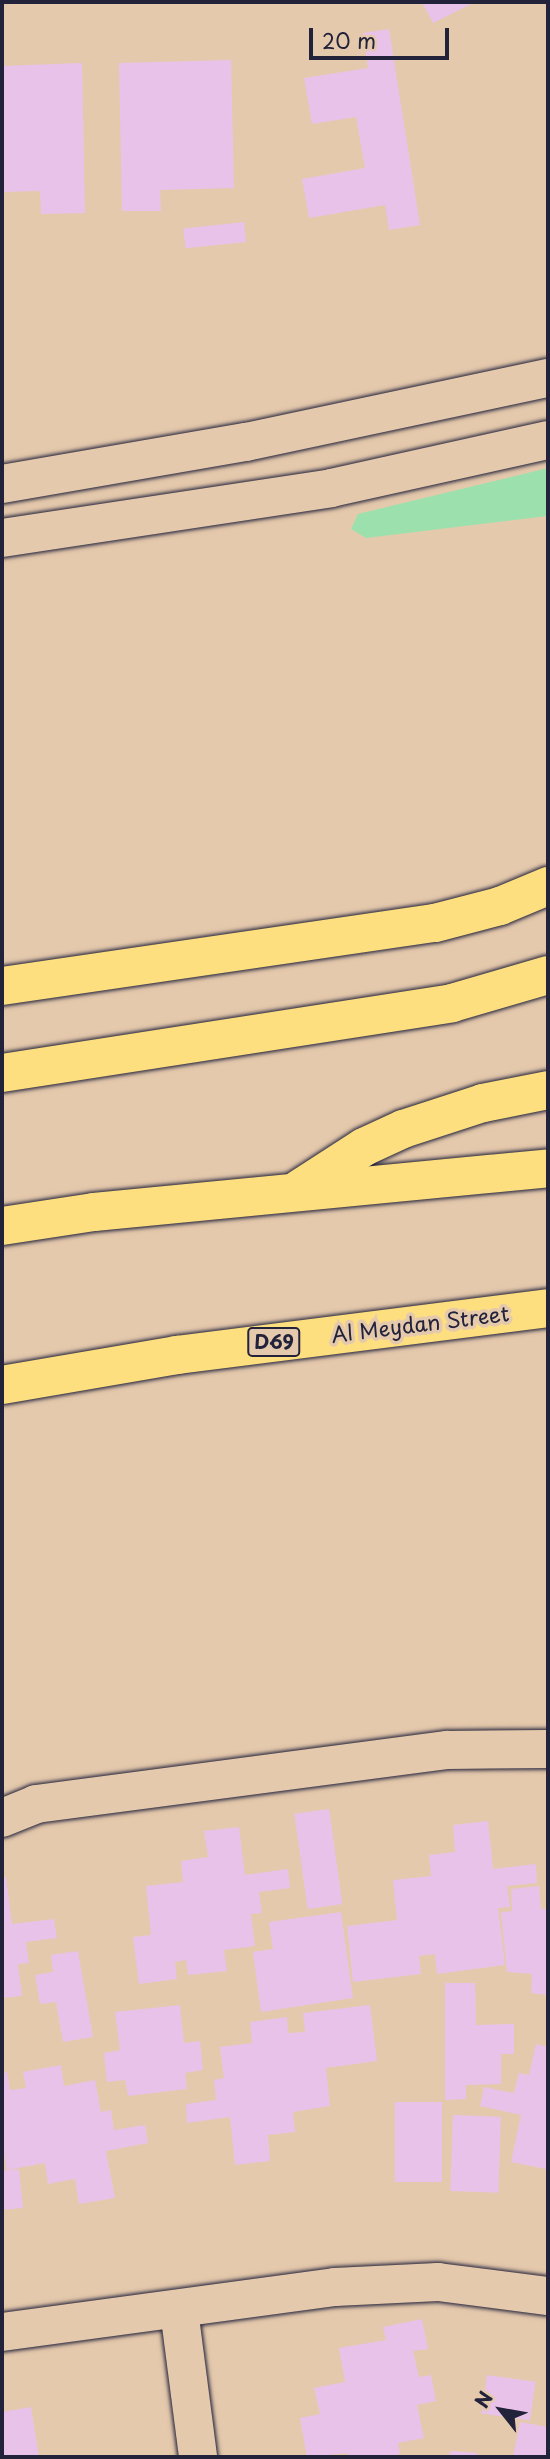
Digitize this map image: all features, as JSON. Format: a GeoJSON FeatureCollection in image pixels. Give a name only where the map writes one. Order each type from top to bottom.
{"type":"FeatureCollection","features":[{"type":"Feature","properties":{"kind":"main road"},"geometry":{"type":"LineString","coordinates":[[2,986],[422,925],[500,906],[548,886]]}},
{"type":"Feature","properties":{"kind":"main road"},"geometry":{"type":"LineString","coordinates":[[2,1073],[453,1003],[548,975]]}},
{"type":"Feature","properties":{"kind":"main road"},"geometry":{"type":"LineString","coordinates":[[293,1192],[364,1147],[403,1129],[483,1103],[548,1090]]}},
{"type":"Feature","properties":{"kind":"main road"},"geometry":{"type":"LineString","coordinates":[[2,1226],[293,1192],[548,1168]]}},
{"type":"Feature","properties":{"kind":"main road","name":"Al Meydan Street"},"geometry":{"type":"LineString","coordinates":[[2,1385],[177,1355],[548,1308]]}},
{"type":"Feature","properties":{"kind":"street"},"geometry":{"type":"LineString","coordinates":[[2,484],[246,442],[548,378]]}},
{"type":"Feature","properties":{"kind":"street"},"geometry":{"type":"LineString","coordinates":[[2,538],[331,488],[548,440]]}},
{"type":"Feature","properties":{"kind":"street"},"geometry":{"type":"LineString","coordinates":[[2,1818],[19,1802],[447,1750],[548,1749]]}},
{"type":"Feature","properties":{"kind":"street"},"geometry":{"type":"LineString","coordinates":[[2,2332],[335,2287],[438,2282],[548,2295]]}},
{"type":"Feature","properties":{"kind":"street"},"geometry":{"type":"LineString","coordinates":[[179,2310],[198,2457]]}},
{"type":"Feature","properties":{"kind":"green space"},"geometry":{"type":"Polygon","coordinates":[[[548,468],[548,516],[366,538],[351,529],[358,514],[548,468]]]}},
{"type":"Feature","properties":{"kind":"building"},"geometry":{"type":"Polygon","coordinates":[[[422,2],[475,2],[433,23],[422,2]]]}},
{"type":"Feature","properties":{"kind":"building"},"geometry":{"type":"Polygon","coordinates":[[[389,29],[420,225],[389,230],[385,205],[309,218],[302,179],[365,168],[356,117],[312,124],[304,78],[368,68],[363,33],[389,29]]]}},
{"type":"Feature","properties":{"kind":"building"},"geometry":{"type":"Polygon","coordinates":[[[231,60],[234,188],[160,190],[161,211],[122,211],[119,63],[231,60]]]}},
{"type":"Feature","properties":{"kind":"building"},"geometry":{"type":"Polygon","coordinates":[[[82,63],[85,213],[41,214],[40,191],[2,192],[2,66],[82,63]]]}},
{"type":"Feature","properties":{"kind":"building"},"geometry":{"type":"Polygon","coordinates":[[[244,222],[246,242],[185,248],[183,228],[244,222]]]}},
{"type":"Feature","properties":{"kind":"building"},"geometry":{"type":"Polygon","coordinates":[[[329,1809],[342,1904],[308,1909],[294,1814],[329,1809]]]}},
{"type":"Feature","properties":{"kind":"building"},"geometry":{"type":"Polygon","coordinates":[[[488,1821],[493,1869],[536,1864],[537,1883],[507,1886],[510,1907],[498,1908],[505,1965],[437,1974],[435,1954],[419,1956],[421,1974],[353,1982],[347,1926],[397,1920],[393,1880],[431,1876],[429,1855],[455,1852],[453,1825],[488,1821]]]}},
{"type":"Feature","properties":{"kind":"building"},"geometry":{"type":"Polygon","coordinates":[[[239,1827],[245,1875],[288,1869],[290,1888],[259,1892],[262,1913],[251,1914],[255,1946],[224,1950],[227,1971],[188,1975],[186,1960],[175,1962],[177,1979],[139,1984],[133,1937],[151,1935],[146,1886],[183,1882],[181,1861],[208,1857],[204,1831],[239,1827]]]}},
{"type":"Feature","properties":{"kind":"building"},"geometry":{"type":"Polygon","coordinates":[[[6,1877],[12,1924],[54,1919],[57,1938],[26,1942],[29,1963],[18,1964],[22,1996],[2,1998],[2,1878],[6,1877]]]}},
{"type":"Feature","properties":{"kind":"building"},"geometry":{"type":"Polygon","coordinates":[[[539,1886],[541,1909],[548,1909],[548,1995],[531,1993],[532,1974],[507,1972],[501,1912],[512,1911],[511,1889],[539,1886]]]}},
{"type":"Feature","properties":{"kind":"building"},"geometry":{"type":"Polygon","coordinates":[[[341,1912],[353,1998],[261,2012],[253,1952],[273,1949],[269,1922],[341,1912]]]}},
{"type":"Feature","properties":{"kind":"building"},"geometry":{"type":"Polygon","coordinates":[[[78,1951],[93,2037],[63,2042],[56,2002],[40,2004],[35,1975],[53,1972],[51,1955],[78,1951]]]}},
{"type":"Feature","properties":{"kind":"building"},"geometry":{"type":"Polygon","coordinates":[[[445,1983],[475,1983],[476,2025],[514,2024],[514,2054],[501,2054],[501,2084],[466,2085],[466,2099],[445,2100],[445,1983]]]}},
{"type":"Feature","properties":{"kind":"building"},"geometry":{"type":"Polygon","coordinates":[[[180,2005],[184,2043],[200,2041],[203,2070],[185,2073],[187,2089],[128,2096],[125,2080],[107,2082],[104,2053],[120,2050],[115,2012],[180,2005]]]}},
{"type":"Feature","properties":{"kind":"building"},"geometry":{"type":"Polygon","coordinates":[[[370,2005],[377,2061],[326,2068],[330,2106],[293,2112],[295,2132],[268,2135],[270,2161],[235,2165],[230,2117],[187,2123],[186,2104],[216,2100],[214,2080],[224,2078],[220,2047],[252,2043],[250,2022],[287,2017],[288,2033],[305,2032],[303,2013],[370,2005]]]}},
{"type":"Feature","properties":{"kind":"building"},"geometry":{"type":"Polygon","coordinates":[[[536,2044],[548,2047],[546,2169],[511,2162],[521,2115],[480,2106],[484,2087],[514,2093],[519,2073],[529,2075],[536,2044]]]}},
{"type":"Feature","properties":{"kind":"building"},"geometry":{"type":"Polygon","coordinates":[[[61,2065],[64,2086],[95,2080],[101,2112],[111,2110],[114,2130],[145,2125],[148,2143],[106,2151],[115,2198],[79,2204],[75,2179],[48,2184],[45,2163],[7,2170],[2,2140],[2,2073],[7,2072],[10,2090],[26,2088],[23,2072],[61,2065]]]}},
{"type":"Feature","properties":{"kind":"building"},"geometry":{"type":"Polygon","coordinates":[[[395,2102],[442,2102],[442,2182],[395,2182],[395,2102]]]}},
{"type":"Feature","properties":{"kind":"building"},"geometry":{"type":"Polygon","coordinates":[[[453,2115],[501,2117],[498,2193],[450,2191],[453,2115]]]}},
{"type":"Feature","properties":{"kind":"building"},"geometry":{"type":"Polygon","coordinates":[[[19,2169],[23,2208],[2,2210],[2,2171],[19,2169]]]}},
{"type":"Feature","properties":{"kind":"building"},"geometry":{"type":"Polygon","coordinates":[[[422,2319],[428,2349],[413,2351],[419,2377],[431,2375],[436,2401],[417,2405],[424,2438],[398,2443],[400,2454],[382,2457],[347,2457],[347,2453],[307,2457],[300,2418],[320,2414],[314,2388],[345,2382],[339,2348],[386,2340],[383,2327],[422,2319]]]}},
{"type":"Feature","properties":{"kind":"building"},"geometry":{"type":"Polygon","coordinates":[[[487,2375],[536,2382],[530,2420],[482,2414],[487,2375]]]}},
{"type":"Feature","properties":{"kind":"building"},"geometry":{"type":"Polygon","coordinates":[[[31,2407],[39,2457],[2,2457],[2,2412],[31,2407]]]}},
{"type":"Feature","properties":{"kind":"building"},"geometry":{"type":"Polygon","coordinates":[[[520,2422],[548,2427],[548,2457],[513,2457],[520,2422]]]}},
{"type":"Feature","properties":{"kind":"building"},"geometry":{"type":"Polygon","coordinates":[[[450,2451],[477,2453],[477,2457],[449,2457],[450,2451]]]}}]}
